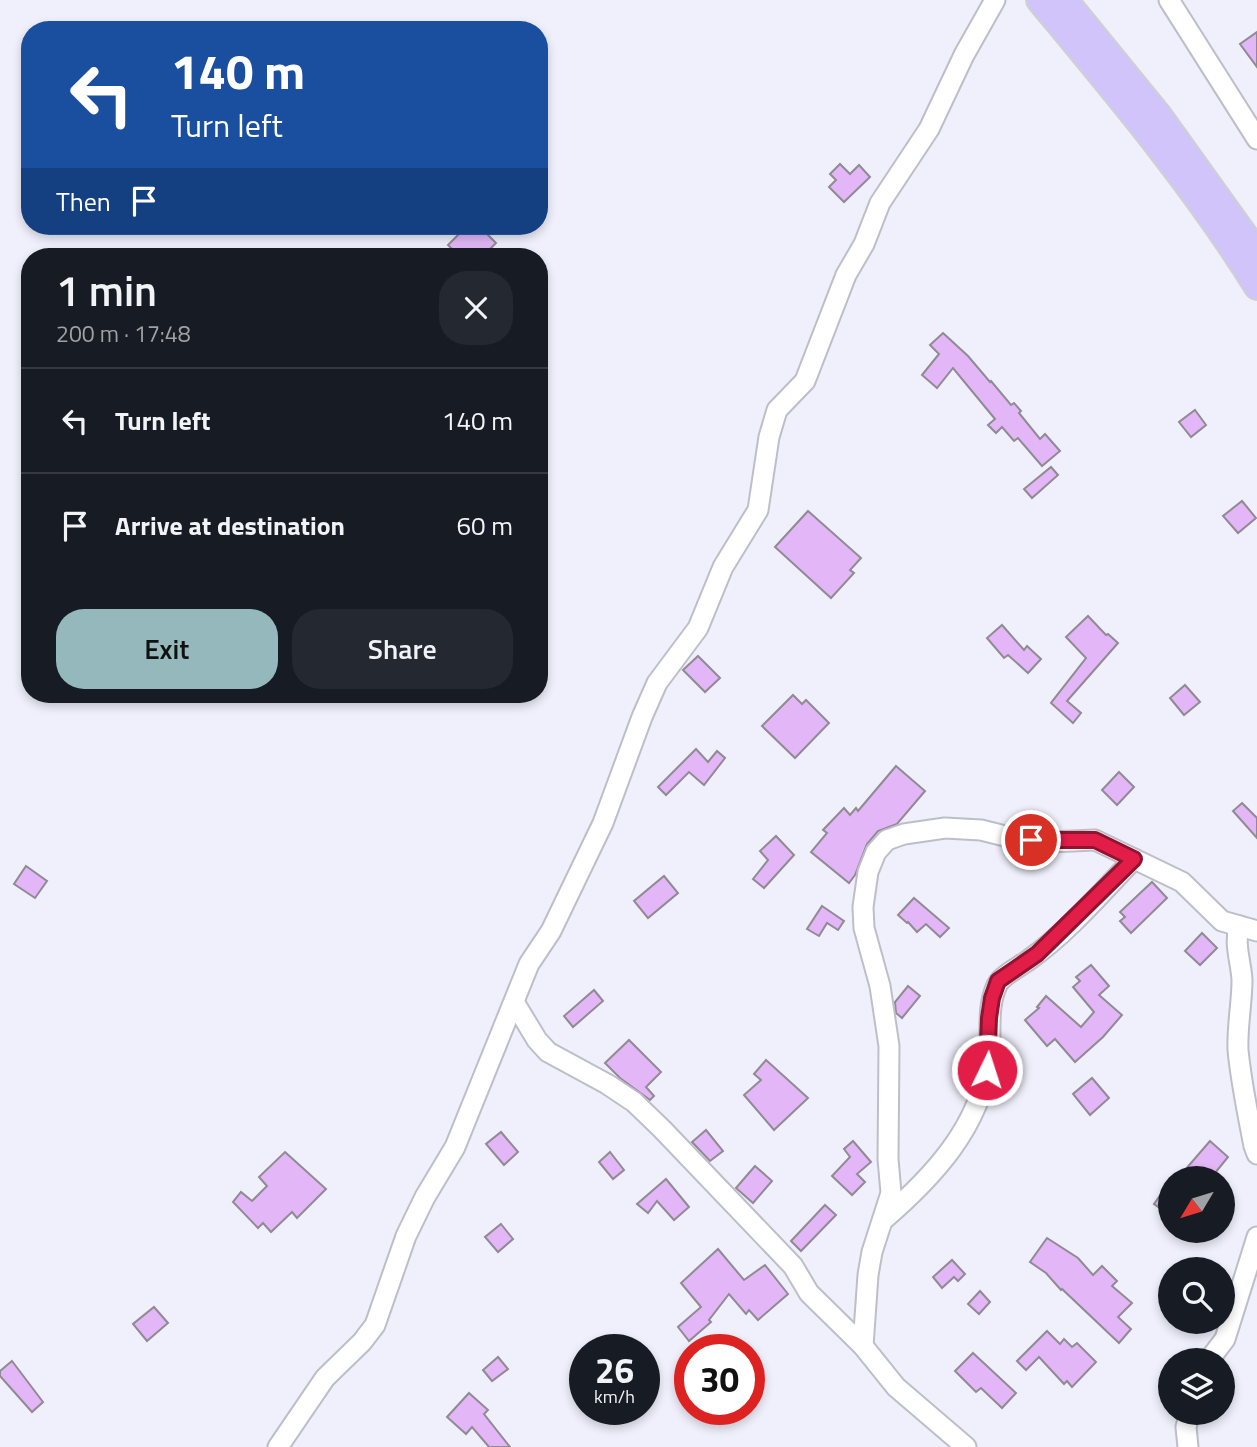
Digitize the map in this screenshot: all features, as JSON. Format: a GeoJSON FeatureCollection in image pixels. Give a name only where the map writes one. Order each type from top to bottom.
{"type":"FeatureCollection","features":[{"type":"Feature","properties":{"kind":"main road"},"geometry":{"type":"LineString","coordinates":[[1039,0],[1143,126],[1240,260],[1257,288]]}},
{"type":"Feature","properties":{"kind":"main road"},"geometry":{"type":"LineString","coordinates":[[1065,0],[1158,114],[1257,251]]}},
{"type":"Feature","properties":{"kind":"street"},"geometry":{"type":"LineString","coordinates":[[278,1447],[325,1378],[362,1342],[375,1325],[406,1236],[425,1197],[455,1147],[529,964],[551,931],[603,823],[657,683],[698,628],[723,567],[758,510],[769,438],[777,410],[805,381],[846,275],[864,244],[880,203],[929,130],[964,55],[995,0]]}},
{"type":"Feature","properties":{"kind":"street"},"geometry":{"type":"LineString","coordinates":[[1169,0],[1257,139]]}},
{"type":"Feature","properties":{"kind":"street"},"geometry":{"type":"LineString","coordinates":[[863,1346],[868,1275],[891,1193],[888,1159],[889,1046],[880,986],[864,928],[863,907],[868,872],[876,852],[887,841],[904,834],[945,828],[1049,842],[1095,840],[1182,882],[1222,921],[1248,929]]}},
{"type":"Feature","properties":{"kind":"street"},"geometry":{"type":"LineString","coordinates":[[883,1220],[919,1189],[954,1148],[973,1111],[985,1084],[989,1055],[989,1018],[998,981],[1037,954],[1134,859]]}},
{"type":"Feature","properties":{"kind":"street"},"geometry":{"type":"LineString","coordinates":[[1248,929],[1237,938],[1242,1004],[1238,1049],[1257,1154]]}},
{"type":"Feature","properties":{"kind":"street"},"geometry":{"type":"LineString","coordinates":[[514,1002],[537,1041],[548,1052],[634,1102],[662,1129],[793,1266],[809,1293],[863,1346],[896,1387],[966,1447]]}},
{"type":"Feature","properties":{"kind":"street"},"geometry":{"type":"LineString","coordinates":[[1218,1348],[1225,1339],[1257,1237]]}},
{"type":"Feature","properties":{"kind":"street"},"geometry":{"type":"LineString","coordinates":[[1187,1425],[1188,1447]]}},
{"type":"Feature","properties":{"kind":"building"},"geometry":{"type":"Polygon","coordinates":[[[1257,32],[1257,67],[1240,44],[1257,32]]]}},
{"type":"Feature","properties":{"kind":"building"},"geometry":{"type":"Polygon","coordinates":[[[840,164],[850,174],[859,165],[870,177],[844,202],[829,187],[836,180],[830,174],[840,164]]]}},
{"type":"Feature","properties":{"kind":"building"},"geometry":{"type":"Polygon","coordinates":[[[458,235],[488,235],[496,243],[491,248],[451,248],[448,245],[458,235]]]}},
{"type":"Feature","properties":{"kind":"building"},"geometry":{"type":"Polygon","coordinates":[[[943,333],[968,356],[1011,405],[1014,403],[1040,439],[1045,434],[1060,451],[1042,466],[1018,438],[1014,441],[1002,427],[996,433],[988,425],[995,419],[953,368],[937,388],[922,375],[939,354],[930,345],[943,333]]]}},
{"type":"Feature","properties":{"kind":"building"},"geometry":{"type":"Polygon","coordinates":[[[1195,410],[1206,425],[1191,437],[1179,422],[1195,410]]]}},
{"type":"Feature","properties":{"kind":"building"},"geometry":{"type":"Polygon","coordinates":[[[1051,467],[1058,475],[1032,498],[1024,489],[1051,467]]]}},
{"type":"Feature","properties":{"kind":"building"},"geometry":{"type":"Polygon","coordinates":[[[1242,501],[1256,518],[1238,533],[1223,516],[1242,501]]]}},
{"type":"Feature","properties":{"kind":"building"},"geometry":{"type":"Polygon","coordinates":[[[808,511],[861,558],[850,570],[854,573],[831,598],[775,547],[808,511]]]}},
{"type":"Feature","properties":{"kind":"building"},"geometry":{"type":"Polygon","coordinates":[[[1088,616],[1118,643],[1067,701],[1081,713],[1073,723],[1051,703],[1086,658],[1066,637],[1088,616]]]}},
{"type":"Feature","properties":{"kind":"building"},"geometry":{"type":"Polygon","coordinates":[[[1002,625],[1024,650],[1027,646],[1041,659],[1028,673],[1008,655],[1004,658],[987,638],[1002,625]]]}},
{"type":"Feature","properties":{"kind":"building"},"geometry":{"type":"Polygon","coordinates":[[[698,656],[720,678],[705,692],[683,670],[698,656]]]}},
{"type":"Feature","properties":{"kind":"building"},"geometry":{"type":"Polygon","coordinates":[[[1185,685],[1200,702],[1184,715],[1170,698],[1185,685]]]}},
{"type":"Feature","properties":{"kind":"building"},"geometry":{"type":"Polygon","coordinates":[[[793,695],[802,704],[806,700],[829,723],[795,758],[762,726],[793,695]]]}},
{"type":"Feature","properties":{"kind":"building"},"geometry":{"type":"Polygon","coordinates":[[[696,749],[708,762],[717,751],[725,758],[704,785],[689,772],[666,795],[658,787],[696,749]]]}},
{"type":"Feature","properties":{"kind":"building"},"geometry":{"type":"Polygon","coordinates":[[[896,766],[925,791],[897,824],[878,831],[867,844],[849,883],[811,852],[827,833],[823,830],[844,808],[850,815],[856,808],[858,811],[896,766]]]}},
{"type":"Feature","properties":{"kind":"building"},"geometry":{"type":"Polygon","coordinates":[[[1119,772],[1134,787],[1117,805],[1102,790],[1119,772]]]}},
{"type":"Feature","properties":{"kind":"building"},"geometry":{"type":"Polygon","coordinates":[[[1242,803],[1257,818],[1257,838],[1233,811],[1242,803]]]}},
{"type":"Feature","properties":{"kind":"building"},"geometry":{"type":"Polygon","coordinates":[[[776,836],[794,855],[764,888],[753,879],[768,860],[760,851],[776,836]]]}},
{"type":"Feature","properties":{"kind":"building"},"geometry":{"type":"Polygon","coordinates":[[[26,866],[47,881],[35,898],[14,884],[26,866]]]}},
{"type":"Feature","properties":{"kind":"building"},"geometry":{"type":"Polygon","coordinates":[[[664,876],[678,893],[648,918],[634,901],[664,876]]]}},
{"type":"Feature","properties":{"kind":"building"},"geometry":{"type":"Polygon","coordinates":[[[1152,882],[1167,898],[1131,933],[1120,921],[1125,917],[1120,912],[1152,882]]]}},
{"type":"Feature","properties":{"kind":"building"},"geometry":{"type":"Polygon","coordinates":[[[914,898],[949,928],[940,937],[926,924],[917,932],[898,915],[914,898]]]}},
{"type":"Feature","properties":{"kind":"building"},"geometry":{"type":"Polygon","coordinates":[[[822,906],[844,921],[838,930],[827,923],[819,936],[807,929],[822,906]]]}},
{"type":"Feature","properties":{"kind":"building"},"geometry":{"type":"Polygon","coordinates":[[[1202,933],[1217,948],[1200,965],[1185,951],[1202,933]]]}},
{"type":"Feature","properties":{"kind":"building"},"geometry":{"type":"Polygon","coordinates":[[[1091,965],[1109,986],[1099,995],[1122,1015],[1103,1037],[1075,1062],[1055,1039],[1047,1046],[1025,1020],[1039,1008],[1037,1007],[1046,996],[1081,1027],[1094,1012],[1073,987],[1080,981],[1076,977],[1091,965]]]}},
{"type":"Feature","properties":{"kind":"building"},"geometry":{"type":"Polygon","coordinates":[[[908,986],[920,996],[902,1018],[896,1013],[895,1002],[908,986]]]}},
{"type":"Feature","properties":{"kind":"building"},"geometry":{"type":"Polygon","coordinates":[[[594,990],[603,1001],[573,1027],[564,1016],[594,990]]]}},
{"type":"Feature","properties":{"kind":"building"},"geometry":{"type":"Polygon","coordinates":[[[629,1040],[661,1072],[646,1087],[654,1096],[650,1100],[605,1063],[629,1040]]]}},
{"type":"Feature","properties":{"kind":"building"},"geometry":{"type":"Polygon","coordinates":[[[766,1060],[808,1098],[774,1130],[744,1095],[761,1080],[754,1074],[766,1060]]]}},
{"type":"Feature","properties":{"kind":"building"},"geometry":{"type":"Polygon","coordinates":[[[1092,1078],[1109,1098],[1090,1115],[1073,1094],[1092,1078]]]}},
{"type":"Feature","properties":{"kind":"building"},"geometry":{"type":"Polygon","coordinates":[[[706,1130],[723,1151],[710,1161],[692,1142],[706,1130]]]}},
{"type":"Feature","properties":{"kind":"building"},"geometry":{"type":"Polygon","coordinates":[[[501,1132],[518,1152],[504,1165],[486,1144],[501,1132]]]}},
{"type":"Feature","properties":{"kind":"building"},"geometry":{"type":"Polygon","coordinates":[[[853,1141],[871,1162],[857,1174],[865,1182],[852,1195],[832,1176],[850,1157],[844,1149],[853,1141]]]}},
{"type":"Feature","properties":{"kind":"building"},"geometry":{"type":"Polygon","coordinates":[[[1210,1141],[1228,1157],[1221,1166],[1188,1166],[1210,1141]]]}},
{"type":"Feature","properties":{"kind":"building"},"geometry":{"type":"Polygon","coordinates":[[[285,1152],[326,1189],[297,1218],[292,1212],[271,1232],[263,1223],[258,1228],[233,1202],[241,1192],[252,1201],[267,1186],[259,1177],[285,1152]]]}},
{"type":"Feature","properties":{"kind":"building"},"geometry":{"type":"Polygon","coordinates":[[[610,1152],[624,1170],[613,1179],[599,1162],[610,1152]]]}},
{"type":"Feature","properties":{"kind":"building"},"geometry":{"type":"Polygon","coordinates":[[[755,1166],[772,1181],[753,1203],[736,1188],[755,1166]]]}},
{"type":"Feature","properties":{"kind":"building"},"geometry":{"type":"Polygon","coordinates":[[[666,1179],[689,1207],[674,1220],[657,1201],[648,1213],[637,1204],[666,1179]]]}},
{"type":"Feature","properties":{"kind":"building"},"geometry":{"type":"Polygon","coordinates":[[[825,1205],[836,1215],[801,1251],[791,1241],[825,1205]]]}},
{"type":"Feature","properties":{"kind":"building"},"geometry":{"type":"Polygon","coordinates":[[[501,1224],[513,1239],[498,1252],[485,1237],[501,1224]]]}},
{"type":"Feature","properties":{"kind":"building"},"geometry":{"type":"Polygon","coordinates":[[[1047,1238],[1078,1258],[1093,1275],[1102,1266],[1117,1281],[1112,1286],[1132,1303],[1118,1317],[1131,1329],[1119,1343],[1046,1273],[1030,1262],[1047,1238]]]}},
{"type":"Feature","properties":{"kind":"building"},"geometry":{"type":"Polygon","coordinates":[[[718,1249],[744,1280],[765,1265],[788,1294],[758,1320],[749,1310],[746,1314],[729,1294],[709,1320],[711,1322],[697,1334],[684,1334],[678,1327],[701,1307],[681,1283],[718,1249]]]}},
{"type":"Feature","properties":{"kind":"building"},"geometry":{"type":"Polygon","coordinates":[[[952,1260],[965,1274],[958,1281],[954,1277],[942,1288],[933,1277],[952,1260]]]}},
{"type":"Feature","properties":{"kind":"building"},"geometry":{"type":"Polygon","coordinates":[[[980,1291],[990,1302],[979,1314],[968,1304],[980,1291]]]}},
{"type":"Feature","properties":{"kind":"building"},"geometry":{"type":"Polygon","coordinates":[[[154,1307],[168,1323],[147,1341],[133,1324],[154,1307]]]}},
{"type":"Feature","properties":{"kind":"building"},"geometry":{"type":"Polygon","coordinates":[[[1047,1331],[1060,1344],[1064,1339],[1072,1347],[1077,1343],[1096,1362],[1072,1387],[1067,1381],[1064,1384],[1039,1357],[1026,1370],[1017,1361],[1047,1331]]]}},
{"type":"Feature","properties":{"kind":"building"},"geometry":{"type":"Polygon","coordinates":[[[973,1353],[1016,1393],[1002,1408],[981,1388],[976,1392],[955,1371],[973,1353]]]}},
{"type":"Feature","properties":{"kind":"building"},"geometry":{"type":"Polygon","coordinates":[[[498,1357],[508,1369],[492,1381],[483,1370],[498,1357]]]}},
{"type":"Feature","properties":{"kind":"building"},"geometry":{"type":"Polygon","coordinates":[[[12,1361],[43,1402],[32,1412],[0,1376],[0,1371],[12,1361]]]}},
{"type":"Feature","properties":{"kind":"building"},"geometry":{"type":"Polygon","coordinates":[[[469,1393],[488,1410],[484,1414],[510,1447],[489,1447],[472,1427],[466,1434],[447,1417],[469,1393]]]}},
{"type":"Feature","properties":{"kind":"route"},"geometry":{"type":"LineString","coordinates":[[987,1070],[989,1018],[998,981],[1037,954],[1134,859],[1095,840],[1031,840]]}}]}
